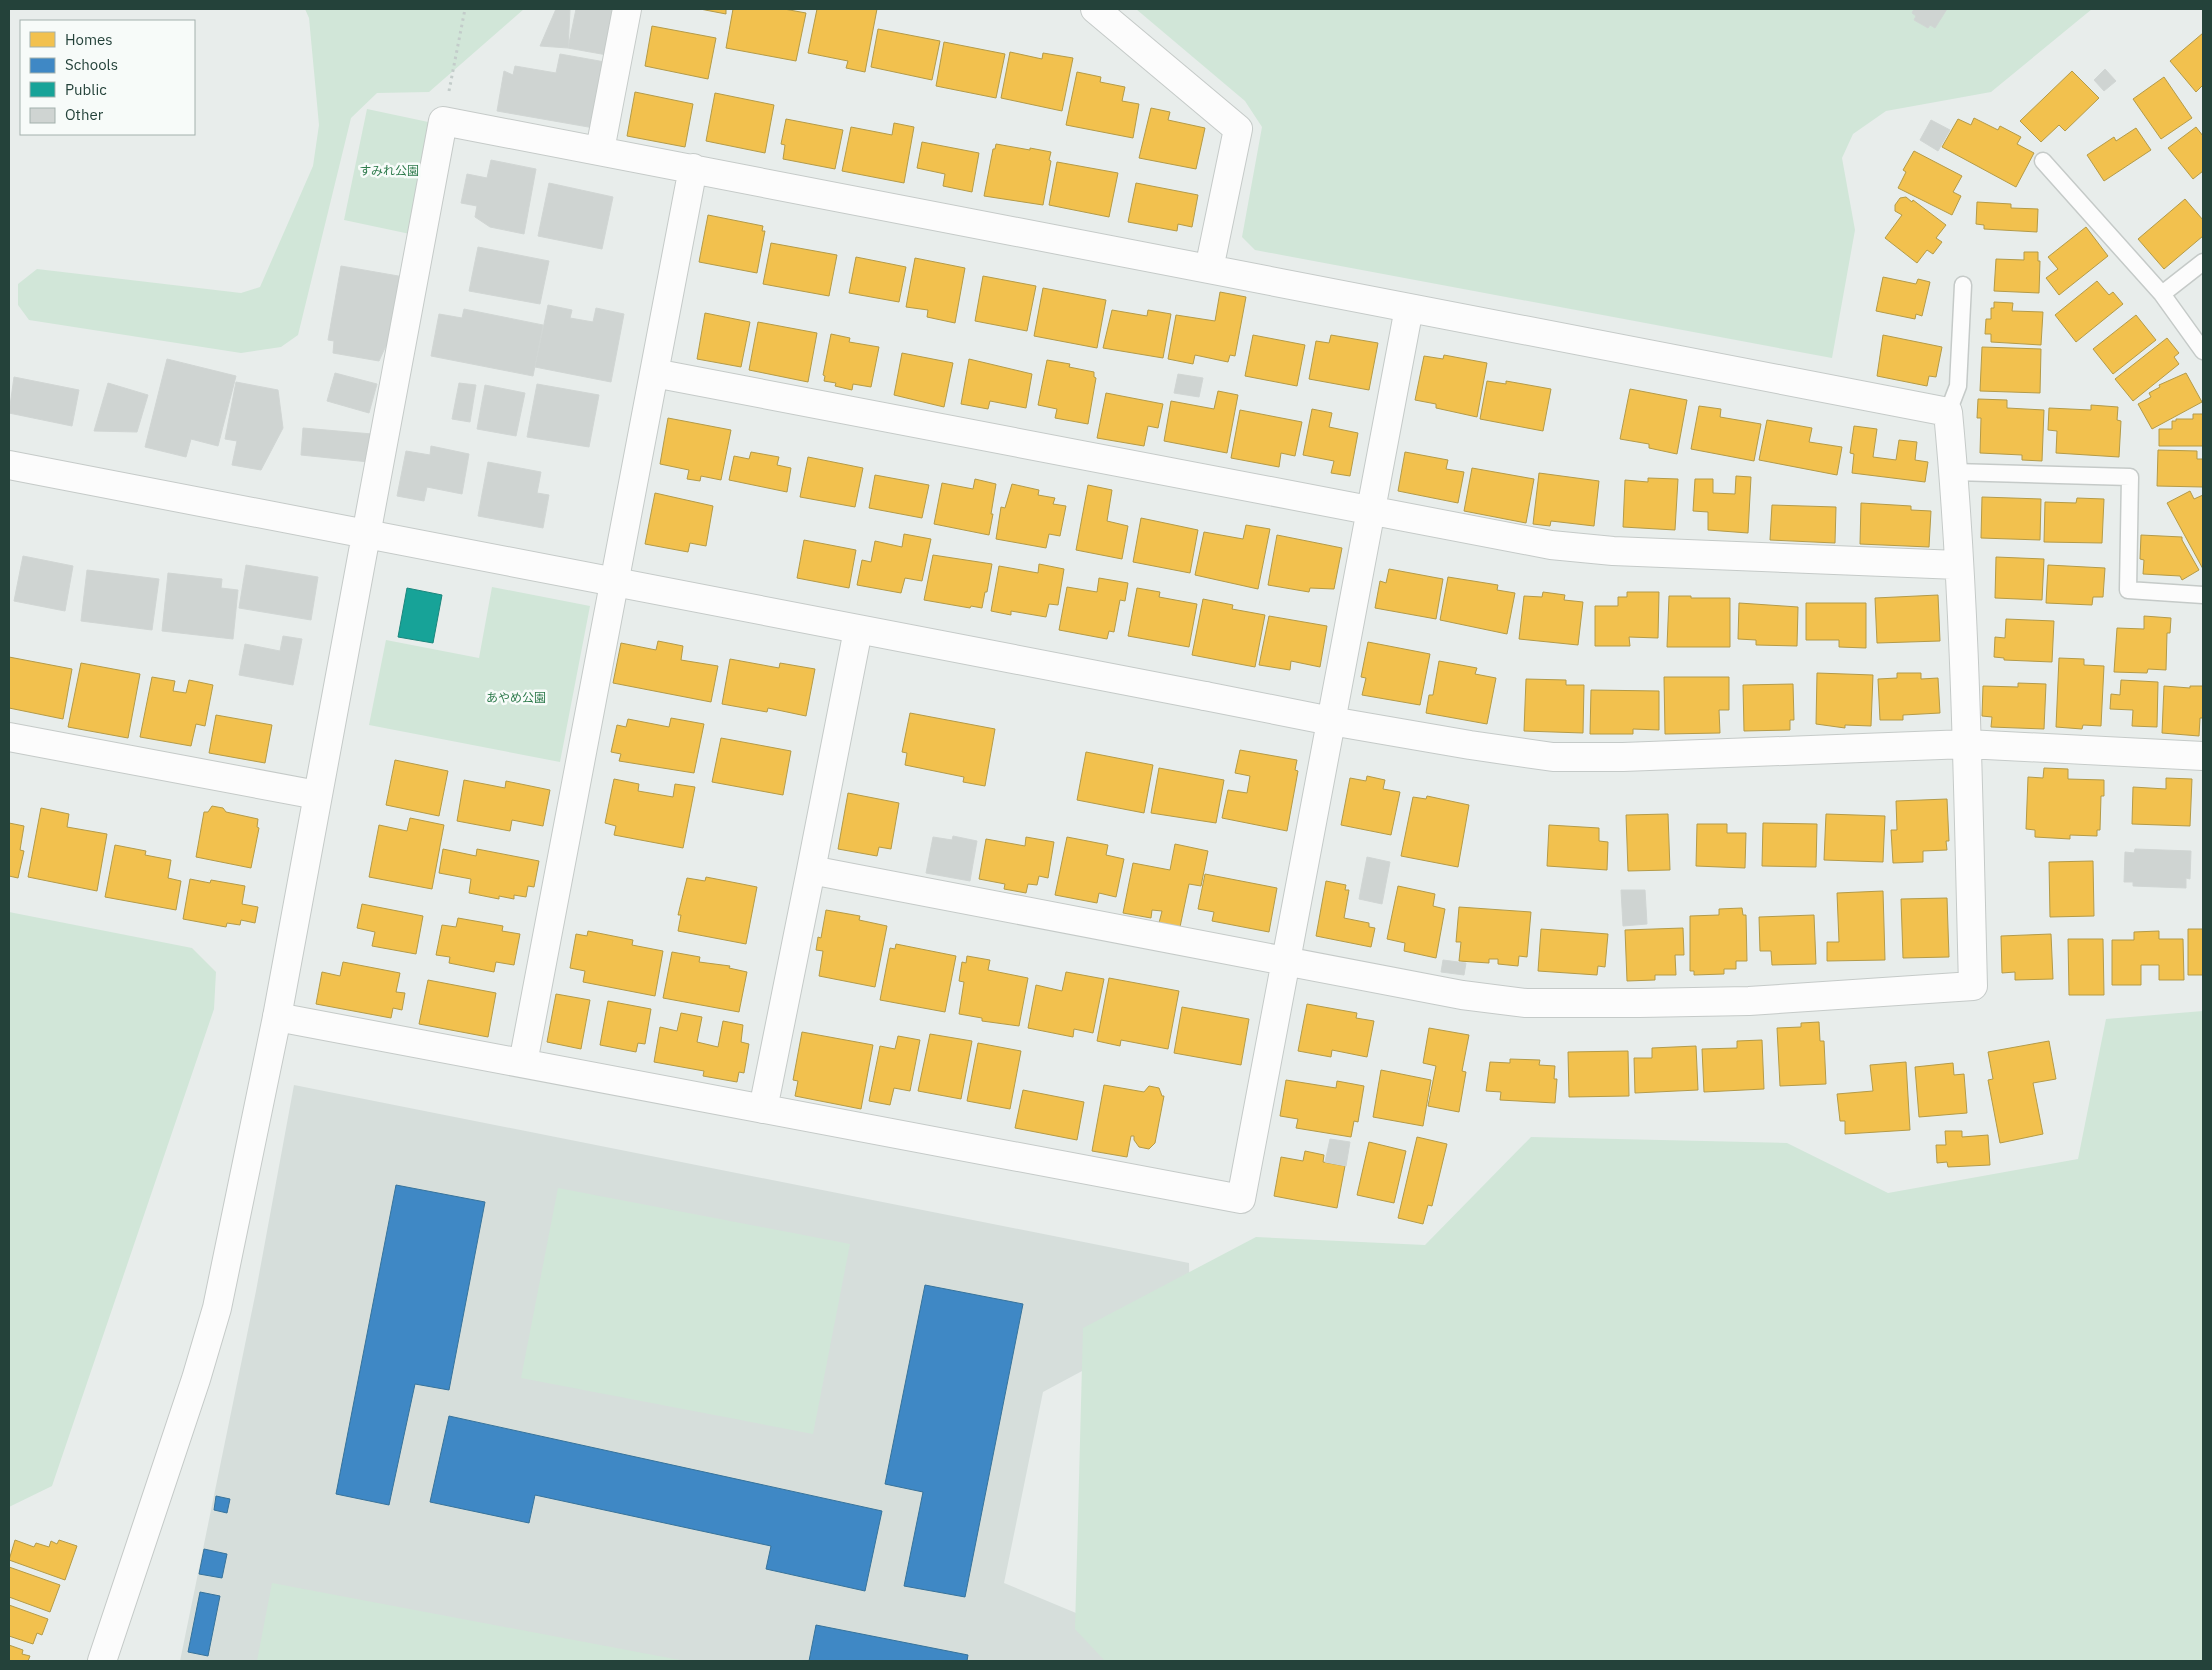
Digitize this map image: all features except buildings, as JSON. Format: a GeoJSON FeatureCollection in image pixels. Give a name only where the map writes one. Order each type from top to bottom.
{"type":"FeatureCollection","features":[{"type":"Feature","properties":{"kind":"street"},"geometry":{"type":"LineString","coordinates":[[600,150],[627,9]]}},
{"type":"Feature","properties":{"kind":"street"},"geometry":{"type":"LineString","coordinates":[[1095,9],[1238,129],[1209,269]]}},
{"type":"Feature","properties":{"kind":"street"},"geometry":{"type":"LineString","coordinates":[[102,1661],[196,1379],[217,1308],[277,1017],[443,121],[1948,412],[1954,472],[1967,744],[1973,986],[1749,1000],[1526,1003],[1462,994],[1286,962],[811,870]]}},
{"type":"Feature","properties":{"kind":"street"},"geometry":{"type":"LineString","coordinates":[[522,1063],[693,168]]}},
{"type":"Feature","properties":{"kind":"street"},"geometry":{"type":"LineString","coordinates":[[277,1017],[1241,1199],[1409,308]]}},
{"type":"Feature","properties":{"kind":"street"},"geometry":{"type":"LineString","coordinates":[[654,373],[1551,545],[1623,551],[1958,565]]}},
{"type":"Feature","properties":{"kind":"street"},"geometry":{"type":"LineString","coordinates":[[9,465],[1331,721],[1553,757],[1633,757],[1967,744],[2203,756]]}},
{"type":"Feature","properties":{"kind":"street"},"geometry":{"type":"LineString","coordinates":[[763,1109],[858,630]]}},
{"type":"Feature","properties":{"kind":"street"},"geometry":{"type":"LineString","coordinates":[[9,738],[317,795]]}},
{"type":"Feature","properties":{"kind":"lane"},"geometry":{"type":"LineString","coordinates":[[2043,161],[2162,294],[2203,351]]}},
{"type":"Feature","properties":{"kind":"lane"},"geometry":{"type":"LineString","coordinates":[[2162,294],[2203,262]]}},
{"type":"Feature","properties":{"kind":"lane"},"geometry":{"type":"LineString","coordinates":[[1948,412],[1958,386],[1963,285]]}},
{"type":"Feature","properties":{"kind":"lane"},"geometry":{"type":"LineString","coordinates":[[1954,472],[2130,477],[2128,590],[2203,595]]}},
{"type":"Feature","properties":{"kind":"path"},"geometry":{"type":"LineString","coordinates":[[443,121],[465,9]]}},
{"type":"Feature","properties":{"kind":"shaded area"},"geometry":{"type":"Polygon","coordinates":[[[294,1085],[1189,1263],[1190,1313],[1043,1392],[1004,1583],[1172,1653],[1167,1661],[180,1661],[256,1291],[294,1085]]]}},
{"type":"Feature","properties":{"kind":"green space"},"geometry":{"type":"Polygon","coordinates":[[[305,9],[524,9],[429,92],[377,93],[351,118],[298,335],[281,347],[241,353],[29,320],[18,305],[18,284],[37,269],[241,293],[260,287],[313,166],[319,125],[309,18],[305,9]]]}},
{"type":"Feature","properties":{"kind":"green space"},"geometry":{"type":"Polygon","coordinates":[[[1136,9],[2092,9],[1991,92],[1886,111],[1853,134],[1842,158],[1855,230],[1832,358],[1255,250],[1242,237],[1262,127],[1245,101],[1136,9]]]}},
{"type":"Feature","properties":{"kind":"green space","name":"すみれ公園"},"geometry":{"type":"Polygon","coordinates":[[[367,109],[433,123],[410,234],[344,220],[367,109]]]}},
{"type":"Feature","properties":{"kind":"green space","name":"あやめ公園"},"geometry":{"type":"Polygon","coordinates":[[[492,587],[590,606],[560,762],[369,725],[386,640],[479,658],[492,587]]]}},
{"type":"Feature","properties":{"kind":"green space"},"geometry":{"type":"Polygon","coordinates":[[[9,912],[192,948],[216,972],[214,1009],[52,1486],[9,1507],[9,912]]]}},
{"type":"Feature","properties":{"kind":"green space"},"geometry":{"type":"Polygon","coordinates":[[[2203,1011],[2203,1661],[1105,1661],[1075,1629],[1083,1328],[1256,1237],[1425,1245],[1531,1137],[1787,1143],[1888,1193],[2078,1159],[2106,1019],[2203,1011]]]}},
{"type":"Feature","properties":{"kind":"green space"},"geometry":{"type":"Polygon","coordinates":[[[558,1188],[850,1244],[813,1434],[521,1378],[558,1188]]]}},
{"type":"Feature","properties":{"kind":"green space"},"geometry":{"type":"Polygon","coordinates":[[[272,1583],[685,1661],[257,1661],[272,1583]]]}}]}
